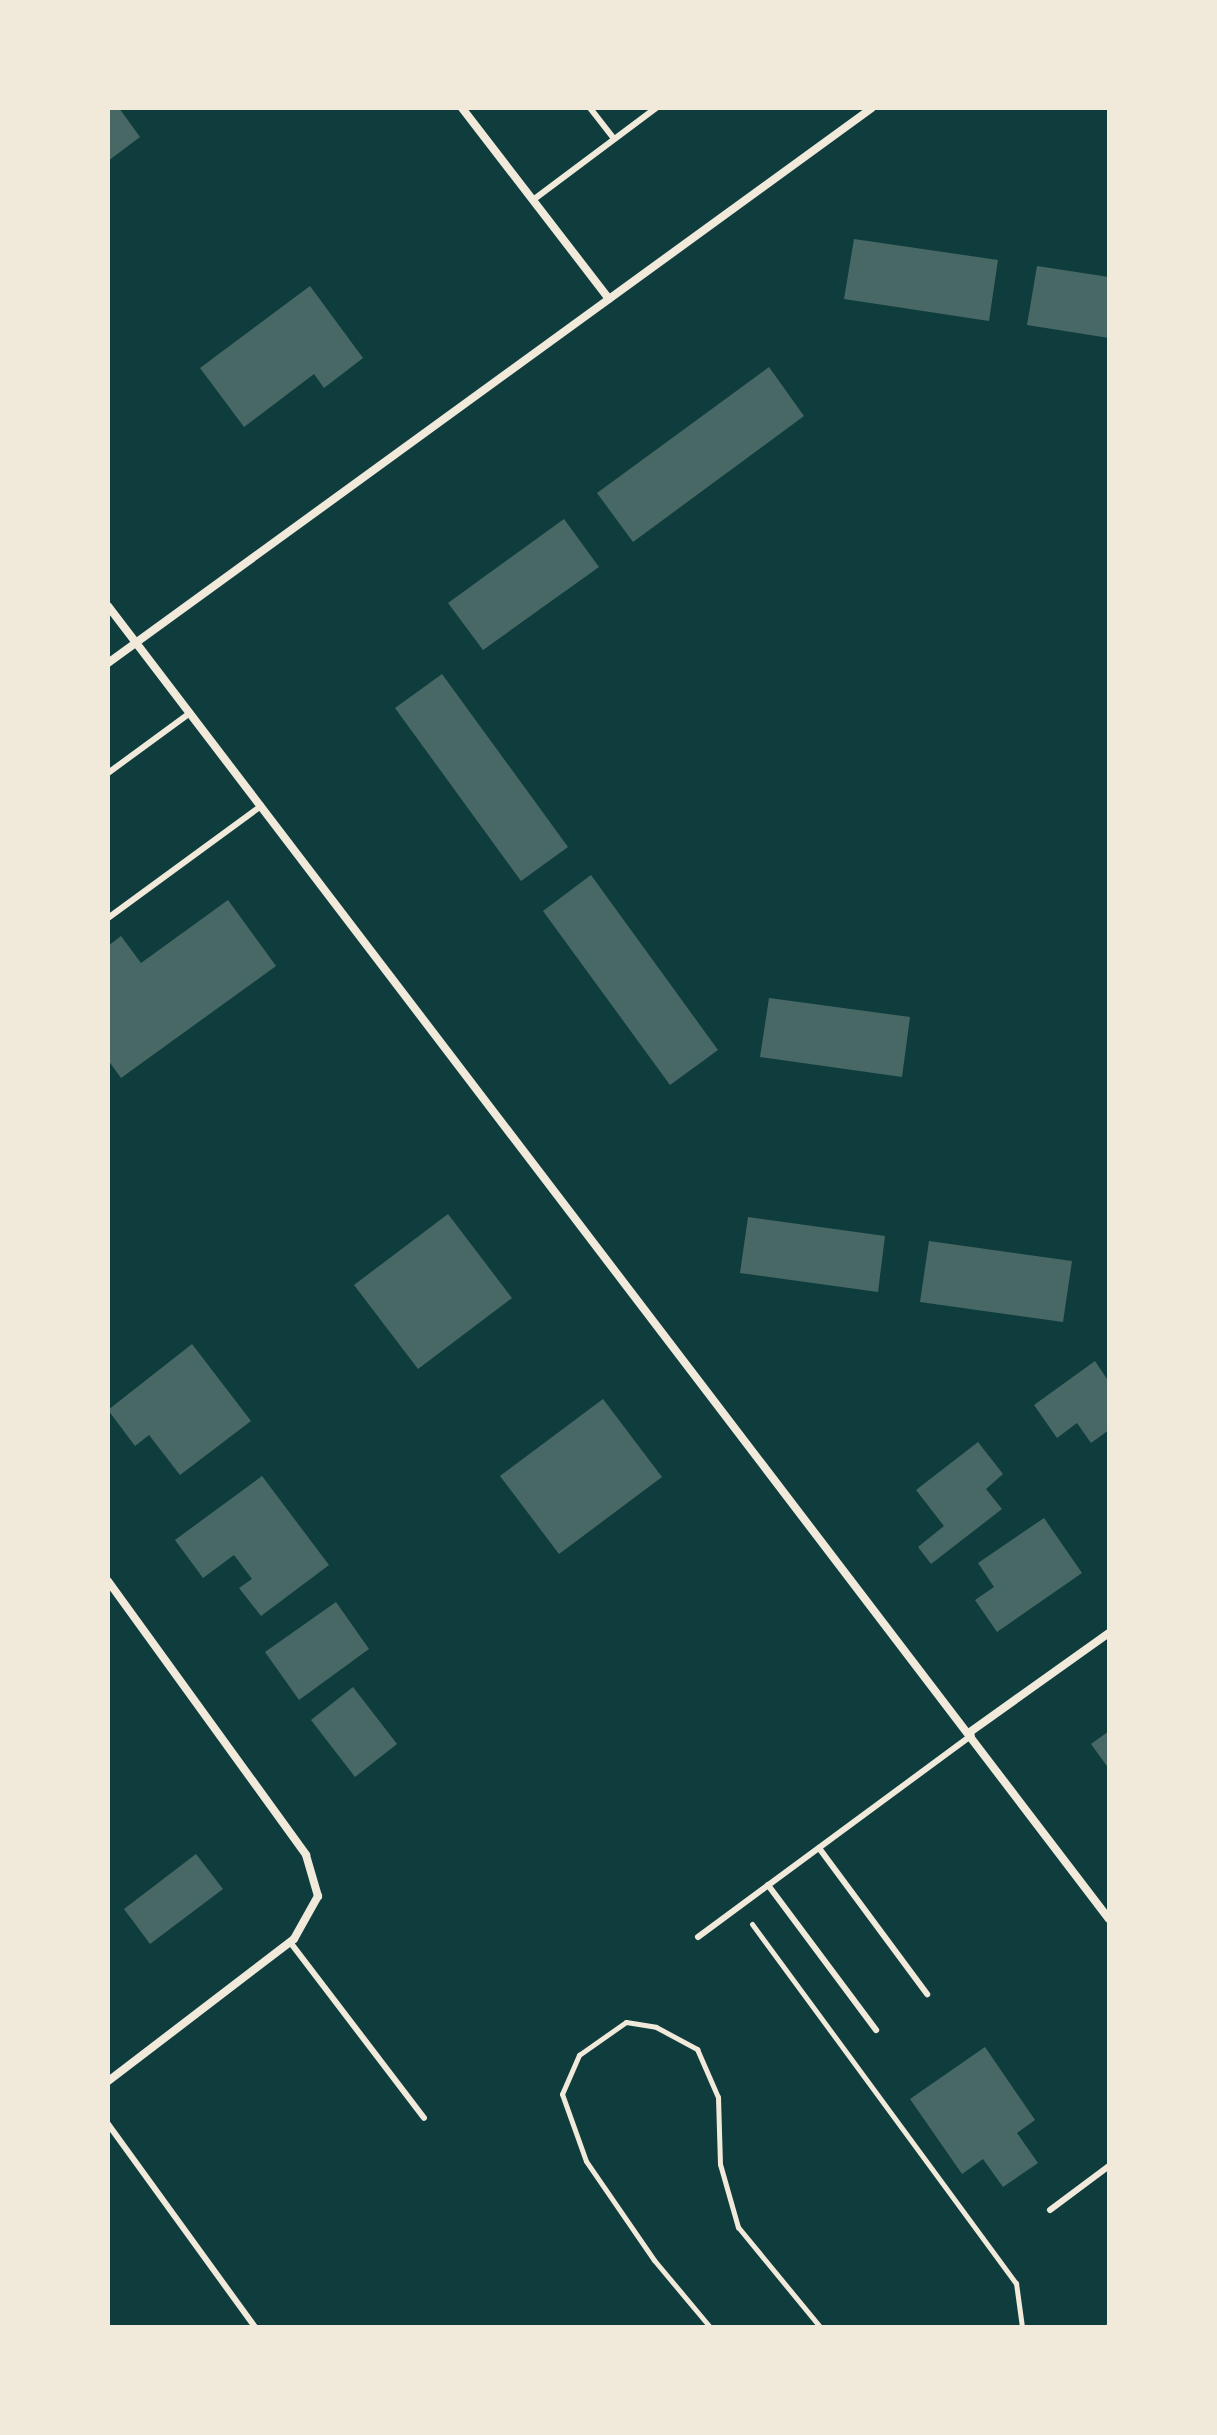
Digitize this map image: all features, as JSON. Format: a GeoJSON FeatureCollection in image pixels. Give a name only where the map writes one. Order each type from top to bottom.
{"type":"FeatureCollection","features":[{"type":"Feature","properties":{"kind":"street"},"geometry":{"type":"LineString","coordinates":[[462,108],[609,299]]}},
{"type":"Feature","properties":{"kind":"street"},"geometry":{"type":"LineString","coordinates":[[108,663],[872,108]]}},
{"type":"Feature","properties":{"kind":"street"},"geometry":{"type":"LineString","coordinates":[[108,606],[971,1734],[1109,1919]]}},
{"type":"Feature","properties":{"kind":"street"},"geometry":{"type":"LineString","coordinates":[[108,1581],[306,1855],[318,1896],[290,1942],[108,2081]]}},
{"type":"Feature","properties":{"kind":"street"},"geometry":{"type":"LineString","coordinates":[[971,1734],[1109,1633]]}},
{"type":"Feature","properties":{"kind":"lane"},"geometry":{"type":"LineString","coordinates":[[590,108],[614,139]]}},
{"type":"Feature","properties":{"kind":"lane"},"geometry":{"type":"LineString","coordinates":[[533,200],[656,108]]}},
{"type":"Feature","properties":{"kind":"lane"},"geometry":{"type":"LineString","coordinates":[[108,773],[190,713]]}},
{"type":"Feature","properties":{"kind":"lane"},"geometry":{"type":"LineString","coordinates":[[108,918],[261,806]]}},
{"type":"Feature","properties":{"kind":"lane"},"geometry":{"type":"LineString","coordinates":[[698,1937],[971,1734]]}},
{"type":"Feature","properties":{"kind":"lane"},"geometry":{"type":"LineString","coordinates":[[819,1848],[927,1994]]}},
{"type":"Feature","properties":{"kind":"lane"},"geometry":{"type":"LineString","coordinates":[[768,1885],[876,2030]]}},
{"type":"Feature","properties":{"kind":"lane"},"geometry":{"type":"LineString","coordinates":[[290,1942],[424,2118]]}},
{"type":"Feature","properties":{"kind":"lane"},"geometry":{"type":"LineString","coordinates":[[108,2124],[255,2327]]}},
{"type":"Feature","properties":{"kind":"lane"},"geometry":{"type":"LineString","coordinates":[[1050,2210],[1109,2166]]}},
{"type":"Feature","properties":{"kind":"path"},"geometry":{"type":"LineString","coordinates":[[739,1907],[1016,2283],[1022,2327]]}},
{"type":"Feature","properties":{"kind":"path"},"geometry":{"type":"LineString","coordinates":[[710,2327],[654,2260],[586,2161],[562,2094],[579,2055],[626,2022],[656,2027],[697,2049],[718,2097],[720,2164],[738,2227],[820,2327]]}},
{"type":"Feature","properties":{"kind":"building"},"geometry":{"type":"Polygon","coordinates":[[[108,108],[119,108],[140,137],[108,161],[108,108]]]}},
{"type":"Feature","properties":{"kind":"building"},"geometry":{"type":"Polygon","coordinates":[[[854,239],[998,260],[989,321],[844,299],[854,239]]]}},
{"type":"Feature","properties":{"kind":"building"},"geometry":{"type":"Polygon","coordinates":[[[1037,266],[1109,277],[1109,338],[1027,325],[1037,266]]]}},
{"type":"Feature","properties":{"kind":"building"},"geometry":{"type":"Polygon","coordinates":[[[310,286],[363,358],[324,388],[314,374],[244,427],[200,368],[310,286]]]}},
{"type":"Feature","properties":{"kind":"building"},"geometry":{"type":"Polygon","coordinates":[[[769,367],[804,416],[633,542],[597,493],[769,367]]]}},
{"type":"Feature","properties":{"kind":"building"},"geometry":{"type":"Polygon","coordinates":[[[564,519],[599,567],[483,650],[448,603],[564,519]]]}},
{"type":"Feature","properties":{"kind":"building"},"geometry":{"type":"Polygon","coordinates":[[[442,674],[568,847],[521,881],[395,708],[442,674]]]}},
{"type":"Feature","properties":{"kind":"building"},"geometry":{"type":"Polygon","coordinates":[[[591,875],[718,1050],[670,1085],[543,911],[591,875]]]}},
{"type":"Feature","properties":{"kind":"building"},"geometry":{"type":"Polygon","coordinates":[[[228,900],[276,966],[121,1078],[108,1060],[108,946],[121,936],[141,963],[228,900]]]}},
{"type":"Feature","properties":{"kind":"building"},"geometry":{"type":"Polygon","coordinates":[[[769,998],[910,1017],[902,1077],[760,1057],[769,998]]]}},
{"type":"Feature","properties":{"kind":"building"},"geometry":{"type":"Polygon","coordinates":[[[448,1214],[512,1298],[418,1369],[354,1285],[448,1214]]]}},
{"type":"Feature","properties":{"kind":"building"},"geometry":{"type":"Polygon","coordinates":[[[748,1217],[885,1236],[878,1292],[740,1273],[748,1217]]]}},
{"type":"Feature","properties":{"kind":"building"},"geometry":{"type":"Polygon","coordinates":[[[929,1241],[1072,1261],[1063,1322],[920,1302],[929,1241]]]}},
{"type":"Feature","properties":{"kind":"building"},"geometry":{"type":"Polygon","coordinates":[[[192,1344],[251,1421],[180,1475],[149,1435],[135,1446],[108,1410],[192,1344]]]}},
{"type":"Feature","properties":{"kind":"building"},"geometry":{"type":"Polygon","coordinates":[[[1095,1361],[1109,1382],[1109,1430],[1091,1443],[1077,1423],[1057,1438],[1034,1405],[1095,1361]]]}},
{"type":"Feature","properties":{"kind":"building"},"geometry":{"type":"Polygon","coordinates":[[[603,1399],[662,1477],[559,1554],[500,1476],[603,1399]]]}},
{"type":"Feature","properties":{"kind":"building"},"geometry":{"type":"Polygon","coordinates":[[[978,1442],[1003,1474],[986,1489],[1002,1509],[931,1564],[918,1547],[944,1526],[916,1490],[978,1442]]]}},
{"type":"Feature","properties":{"kind":"building"},"geometry":{"type":"Polygon","coordinates":[[[262,1476],[329,1565],[261,1616],[239,1588],[252,1579],[234,1555],[203,1578],[175,1540],[262,1476]]]}},
{"type":"Feature","properties":{"kind":"building"},"geometry":{"type":"Polygon","coordinates":[[[1044,1518],[1082,1573],[997,1632],[975,1600],[994,1587],[978,1563],[1044,1518]]]}},
{"type":"Feature","properties":{"kind":"building"},"geometry":{"type":"Polygon","coordinates":[[[336,1602],[369,1649],[299,1700],[265,1652],[336,1602]]]}},
{"type":"Feature","properties":{"kind":"building"},"geometry":{"type":"Polygon","coordinates":[[[353,1687],[397,1744],[355,1777],[311,1720],[353,1687]]]}},
{"type":"Feature","properties":{"kind":"building"},"geometry":{"type":"Polygon","coordinates":[[[1109,1731],[1109,1769],[1091,1744],[1109,1731]]]}},
{"type":"Feature","properties":{"kind":"building"},"geometry":{"type":"Polygon","coordinates":[[[196,1854],[223,1889],[150,1944],[124,1909],[196,1854]]]}},
{"type":"Feature","properties":{"kind":"building"},"geometry":{"type":"Polygon","coordinates":[[[985,2047],[1035,2120],[1017,2133],[1038,2163],[1003,2187],[983,2159],[962,2174],[910,2099],[985,2047]]]}}]}
